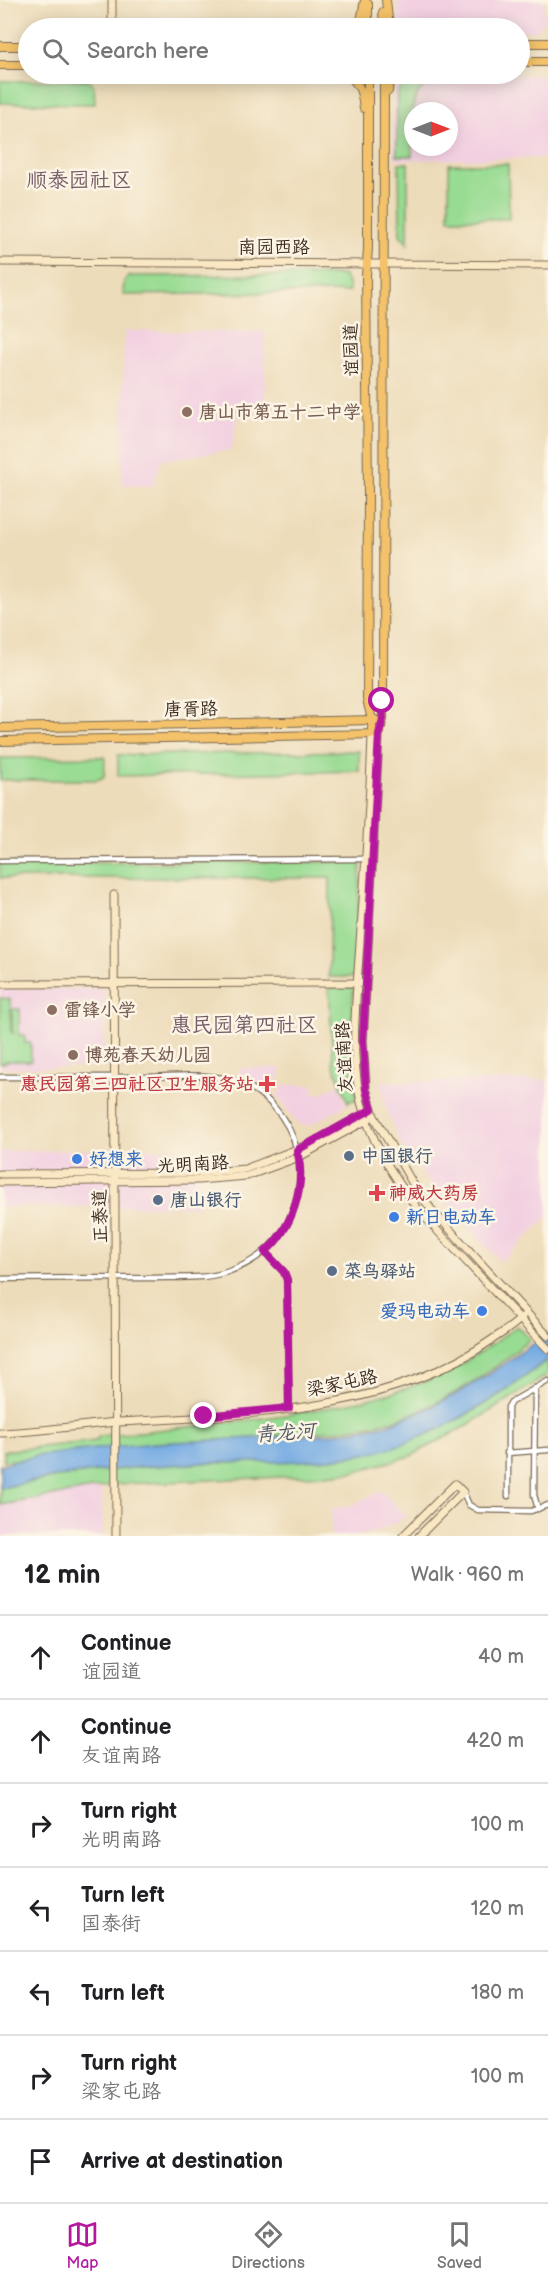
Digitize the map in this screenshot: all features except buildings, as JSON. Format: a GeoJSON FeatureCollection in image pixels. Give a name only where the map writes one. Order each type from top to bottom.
{"type":"FeatureCollection","features":[{"type":"Feature","properties":{"kind":"main road"},"geometry":{"type":"LineString","coordinates":[[363,18],[367,0]]}},
{"type":"Feature","properties":{"kind":"main road"},"geometry":{"type":"LineString","coordinates":[[367,0],[368,18]]}},
{"type":"Feature","properties":{"kind":"main road"},"geometry":{"type":"LineString","coordinates":[[384,0],[384,18]]}},
{"type":"Feature","properties":{"kind":"main road"},"geometry":{"type":"LineString","coordinates":[[384,0],[388,18]]}},
{"type":"Feature","properties":{"kind":"main road"},"geometry":{"type":"LineString","coordinates":[[530,43],[548,42]]}},
{"type":"Feature","properties":{"kind":"main road"},"geometry":{"type":"LineString","coordinates":[[0,46],[18,46]]}},
{"type":"Feature","properties":{"kind":"main road"},"geometry":{"type":"LineString","coordinates":[[530,62],[548,62]]}},
{"type":"Feature","properties":{"kind":"main road"},"geometry":{"type":"LineString","coordinates":[[0,65],[18,65]]}},
{"type":"Feature","properties":{"kind":"main road"},"geometry":{"type":"LineString","coordinates":[[358,84],[362,91],[364,116],[368,128]]}},
{"type":"Feature","properties":{"kind":"main road","name":"谊园道"},"geometry":{"type":"LineString","coordinates":[[368,84],[366,699],[375,734]]}},
{"type":"Feature","properties":{"kind":"main road","name":"谊园道"},"geometry":{"type":"LineString","coordinates":[[375,734],[383,719],[384,84]]}},
{"type":"Feature","properties":{"kind":"main road"},"geometry":{"type":"LineString","coordinates":[[384,128],[387,118],[389,84]]}},
{"type":"Feature","properties":{"kind":"main road","name":"唐胥路"},"geometry":{"type":"LineString","coordinates":[[0,728],[383,719]]}},
{"type":"Feature","properties":{"kind":"main road","name":"唐胥路"},"geometry":{"type":"LineString","coordinates":[[0,741],[375,734]]}},
{"type":"Feature","properties":{"kind":"street"},"geometry":{"type":"LineString","coordinates":[[112,0],[112,18]]}},
{"type":"Feature","properties":{"kind":"street","name":"南园西路"},"geometry":{"type":"LineString","coordinates":[[0,262],[548,264]]}},
{"type":"Feature","properties":{"kind":"street","name":"友谊南路"},"geometry":{"type":"LineString","coordinates":[[375,734],[362,983],[363,1068],[369,1115],[377,1146],[411,1202],[548,1349]]}},
{"type":"Feature","properties":{"kind":"street"},"geometry":{"type":"LineString","coordinates":[[0,861],[370,859]]}},
{"type":"Feature","properties":{"kind":"street","name":"正泰道"},"geometry":{"type":"LineString","coordinates":[[114,895],[116,1536]]}},
{"type":"Feature","properties":{"kind":"street"},"geometry":{"type":"LineString","coordinates":[[0,984],[362,983]]}},
{"type":"Feature","properties":{"kind":"street"},"geometry":{"type":"LineString","coordinates":[[0,1077],[197,1076],[234,1080],[258,1094],[278,1111],[293,1136],[298,1154],[298,1186],[295,1204],[280,1235],[265,1252],[251,1262],[224,1273],[199,1277],[0,1279]]}},
{"type":"Feature","properties":{"kind":"street","name":"友谊南路"},"geometry":{"type":"LineString","coordinates":[[369,1115],[431,1209],[548,1336]]}},
{"type":"Feature","properties":{"kind":"street","name":"光明南路"},"geometry":{"type":"LineString","coordinates":[[0,1182],[114,1182],[228,1179],[247,1176],[298,1154],[369,1115]]}},
{"type":"Feature","properties":{"kind":"street","name":"光明南路"},"geometry":{"type":"LineString","coordinates":[[0,1174],[226,1172],[298,1154]]}},
{"type":"Feature","properties":{"kind":"street"},"geometry":{"type":"LineString","coordinates":[[265,1252],[284,1272],[287,1280],[289,1408]]}},
{"type":"Feature","properties":{"kind":"street","name":"梁家屯路"},"geometry":{"type":"LineString","coordinates":[[0,1433],[289,1408],[363,1394],[419,1378],[450,1365],[483,1346],[520,1320],[526,1313]]}},
{"type":"Feature","properties":{"kind":"street"},"geometry":{"type":"LineString","coordinates":[[507,1496],[508,1407],[511,1402],[548,1381]]}},
{"type":"Feature","properties":{"kind":"street"},"geometry":{"type":"LineString","coordinates":[[535,1388],[534,1495],[538,1509]]}},
{"type":"Feature","properties":{"kind":"street"},"geometry":{"type":"LineString","coordinates":[[507,1453],[548,1450]]}},
{"type":"Feature","properties":{"kind":"street"},"geometry":{"type":"LineString","coordinates":[[403,1536],[455,1484],[463,1492],[469,1505],[478,1510],[531,1511],[548,1505]]}},
{"type":"Feature","properties":{"kind":"street"},"geometry":{"type":"LineString","coordinates":[[419,1536],[463,1492]]}},
{"type":"Feature","properties":{"kind":"shaded area"},"geometry":{"type":"Polygon","coordinates":[[[397,0],[544,0],[544,21],[536,31],[530,31],[530,18],[398,18],[397,0]]]}},
{"type":"Feature","properties":{"kind":"shaded area"},"geometry":{"type":"Polygon","coordinates":[[[530,75],[539,75],[545,82],[546,158],[401,160],[394,158],[393,92],[397,84],[530,84],[530,75]]]}},
{"type":"Feature","properties":{"kind":"shaded area","name":"唐山市第五十二中学"},"geometry":{"type":"Polygon","coordinates":[[[124,331],[265,332],[265,408],[238,416],[231,450],[161,460],[153,486],[122,485],[124,331]]]}},
{"type":"Feature","properties":{"kind":"shaded area","name":"雷锋小学"},"geometry":{"type":"Polygon","coordinates":[[[0,989],[104,989],[104,1062],[97,1067],[0,1068],[0,989]]]}},
{"type":"Feature","properties":{"kind":"shaded area","name":"惠民园第三四社区卫生服务站"},"geometry":{"type":"Polygon","coordinates":[[[239,1068],[281,1068],[281,1074],[270,1090],[238,1074],[239,1068]]]}},
{"type":"Feature","properties":{"kind":"shaded area"},"geometry":{"type":"Polygon","coordinates":[[[548,1080],[548,1217],[501,1262],[452,1210],[404,1150],[388,1114],[380,1082],[548,1080]]]}},
{"type":"Feature","properties":{"kind":"shaded area"},"geometry":{"type":"Polygon","coordinates":[[[339,1084],[347,1105],[310,1125],[304,1126],[297,1123],[277,1095],[284,1085],[313,1085],[313,1094],[320,1094],[339,1084]]]}},
{"type":"Feature","properties":{"kind":"shaded area"},"geometry":{"type":"Polygon","coordinates":[[[197,1149],[197,1206],[0,1207],[0,1151],[197,1149]]]}},
{"type":"Feature","properties":{"kind":"shaded area"},"geometry":{"type":"Polygon","coordinates":[[[102,1489],[103,1536],[0,1536],[0,1505],[58,1493],[102,1489]]]}},
{"type":"Feature","properties":{"kind":"shaded area"},"geometry":{"type":"Polygon","coordinates":[[[381,1491],[407,1517],[376,1532],[355,1536],[331,1536],[331,1508],[348,1507],[381,1491]]]}},
{"type":"Feature","properties":{"kind":"green space"},"geometry":{"type":"Polygon","coordinates":[[[0,81],[18,81],[18,84],[92,84],[95,104],[0,103],[0,81]]]}},
{"type":"Feature","properties":{"kind":"green space"},"geometry":{"type":"Polygon","coordinates":[[[403,84],[427,84],[421,89],[414,102],[404,102],[404,156],[397,156],[397,94],[403,84]]]}},
{"type":"Feature","properties":{"kind":"green space"},"geometry":{"type":"Polygon","coordinates":[[[399,163],[408,163],[408,244],[400,235],[399,163]]]}},
{"type":"Feature","properties":{"kind":"green space"},"geometry":{"type":"Polygon","coordinates":[[[449,164],[508,164],[509,219],[449,219],[449,164]]]}},
{"type":"Feature","properties":{"kind":"green space"},"geometry":{"type":"Polygon","coordinates":[[[343,275],[348,283],[349,292],[123,295],[124,281],[129,276],[343,275]]]}},
{"type":"Feature","properties":{"kind":"green space"},"geometry":{"type":"Polygon","coordinates":[[[359,751],[359,771],[118,776],[118,755],[359,751]]]}},
{"type":"Feature","properties":{"kind":"green space"},"geometry":{"type":"Polygon","coordinates":[[[105,757],[104,777],[97,780],[0,780],[0,758],[105,757]]]}},
{"type":"Feature","properties":{"kind":"green space"},"geometry":{"type":"Polygon","coordinates":[[[361,862],[354,977],[329,977],[330,878],[0,878],[0,863],[361,862]]]}},
{"type":"Feature","properties":{"kind":"green space"},"geometry":{"type":"Polygon","coordinates":[[[353,987],[351,1066],[357,1099],[348,1102],[333,1064],[329,988],[353,987]]]}},
{"type":"Feature","properties":{"kind":"green space"},"geometry":{"type":"Polygon","coordinates":[[[0,998],[10,999],[11,1031],[14,1034],[12,1009],[20,1009],[19,1035],[25,1035],[25,1043],[31,1043],[31,1061],[0,1063],[0,998]]]}},
{"type":"Feature","properties":{"kind":"green space"},"geometry":{"type":"Polygon","coordinates":[[[517,1326],[530,1339],[481,1377],[423,1409],[375,1425],[4,1461],[3,1451],[96,1441],[99,1436],[273,1417],[376,1397],[406,1389],[449,1371],[475,1356],[517,1326]]]}},
{"type":"Feature","properties":{"kind":"green space"},"geometry":{"type":"Polygon","coordinates":[[[546,1361],[548,1375],[466,1426],[411,1456],[353,1472],[121,1484],[0,1505],[0,1488],[75,1475],[177,1464],[298,1461],[345,1457],[392,1447],[413,1440],[473,1411],[546,1361]]]}},
{"type":"Feature","properties":{"kind":"water"},"geometry":{"type":"Polygon","coordinates":[[[548,1334],[548,1359],[512,1386],[453,1422],[412,1441],[390,1448],[321,1460],[204,1463],[127,1468],[50,1478],[0,1488],[0,1465],[36,1456],[155,1443],[331,1434],[386,1425],[427,1409],[458,1393],[548,1334]]]}},
{"type":"Feature","properties":{"kind":"place","name":"唐山市第五十二中学"},"geometry":{"type":"Point","coordinates":[187,412]}},
{"type":"Feature","properties":{"kind":"place","name":"雷锋小学"},"geometry":{"type":"Point","coordinates":[52,1010]}},
{"type":"Feature","properties":{"kind":"place","name":"博苑春天幼儿园"},"geometry":{"type":"Point","coordinates":[73,1055]}},
{"type":"Feature","properties":{"kind":"place","name":"惠民园第三四社区卫生服务站"},"geometry":{"type":"Point","coordinates":[267,1084]}},
{"type":"Feature","properties":{"kind":"place","name":"中国银行"},"geometry":{"type":"Point","coordinates":[349,1156]}},
{"type":"Feature","properties":{"kind":"place","name":"好想来"},"geometry":{"type":"Point","coordinates":[77,1159]}},
{"type":"Feature","properties":{"kind":"place","name":"神威大药房"},"geometry":{"type":"Point","coordinates":[377,1193]}},
{"type":"Feature","properties":{"kind":"place","name":"唐山银行"},"geometry":{"type":"Point","coordinates":[158,1200]}},
{"type":"Feature","properties":{"kind":"place","name":"新日电动车"},"geometry":{"type":"Point","coordinates":[394,1217]}},
{"type":"Feature","properties":{"kind":"place","name":"菜鸟驿站"},"geometry":{"type":"Point","coordinates":[332,1271]}},
{"type":"Feature","properties":{"kind":"place","name":"爱玛电动车"},"geometry":{"type":"Point","coordinates":[482,1311]}},
{"type":"Feature","properties":{"kind":"district","name":"顺泰园社区"},"geometry":{"type":"Point","coordinates":[79,180]}},
{"type":"Feature","properties":{"kind":"district","name":"惠民园第四社区"},"geometry":{"type":"Point","coordinates":[244,1025]}},
{"type":"Feature","properties":{"kind":"route"},"geometry":{"type":"LineString","coordinates":[[204,1416],[289,1408],[287,1280],[284,1272],[265,1252],[289,1221],[295,1204],[300,1172],[297,1150],[372,1109],[363,1068],[363,1041],[379,734],[383,719],[382,701]]}},
{"type":"Feature","properties":{"kind":"water label","name":"青龙河"},"geometry":{"type":"Point","coordinates":[285,1432]}}]}
